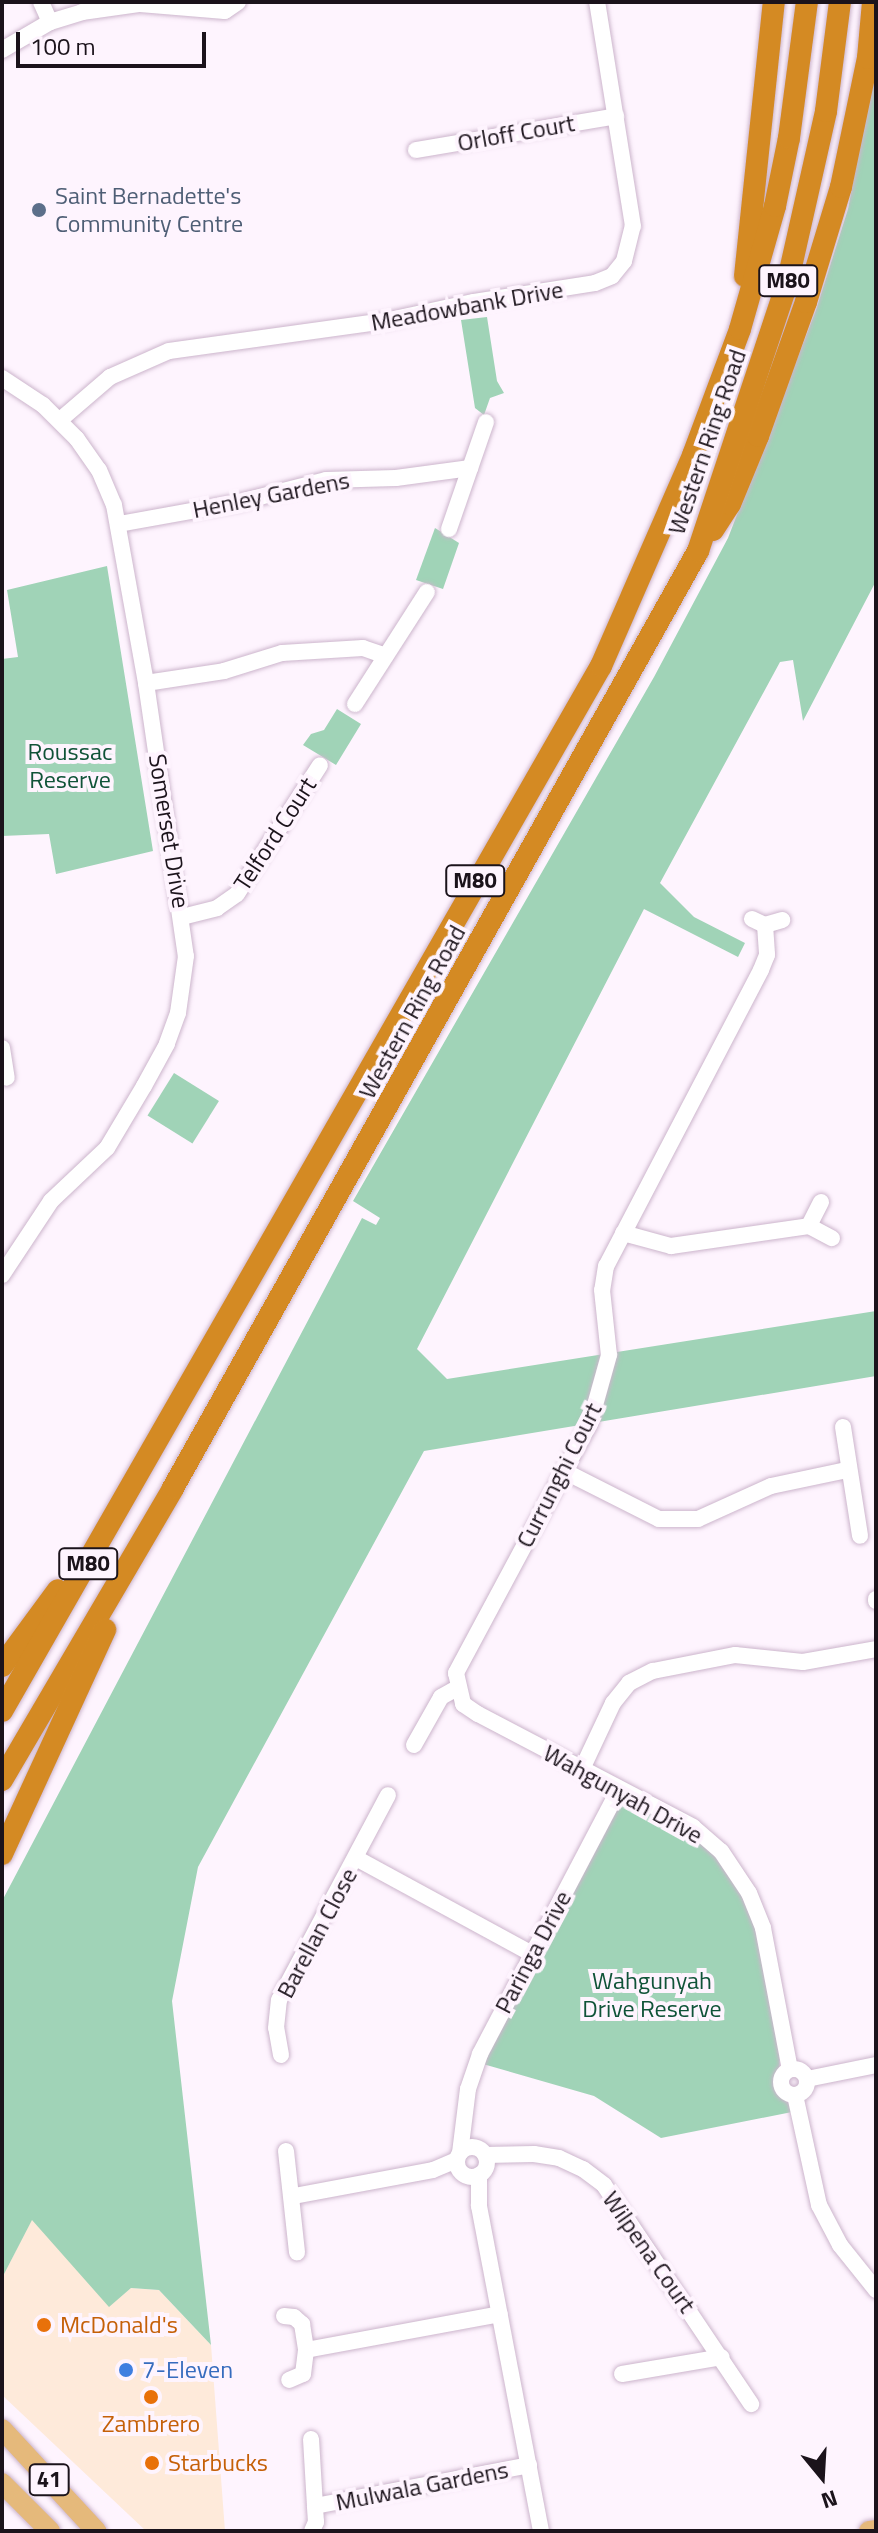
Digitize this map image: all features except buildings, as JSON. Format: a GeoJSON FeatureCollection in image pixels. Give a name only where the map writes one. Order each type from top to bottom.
{"type":"FeatureCollection","features":[{"type":"Feature","properties":{"kind":"highway"},"geometry":{"type":"LineString","coordinates":[[740,329],[774,2]]}},
{"type":"Feature","properties":{"kind":"highway","name":"Western Ring Road"},"geometry":{"type":"LineString","coordinates":[[2,1711],[173,1416],[384,1039],[601,666],[693,455],[740,329],[775,206],[789,138],[807,2]]}},
{"type":"Feature","properties":{"kind":"highway","name":"Western Ring Road"},"geometry":{"type":"LineString","coordinates":[[2,1780],[173,1488],[698,551],[788,280],[826,111],[840,2]]}},
{"type":"Feature","properties":{"kind":"highway"},"geometry":{"type":"LineString","coordinates":[[698,551],[730,504],[806,302],[841,187],[868,58],[873,2]]}},
{"type":"Feature","properties":{"kind":"highway"},"geometry":{"type":"LineString","coordinates":[[2,1666],[78,1564],[173,1416]]}},
{"type":"Feature","properties":{"kind":"highway"},"geometry":{"type":"LineString","coordinates":[[2,1854],[173,1488]]}},
{"type":"Feature","properties":{"kind":"main road","name":"41"},"geometry":{"type":"LineString","coordinates":[[2,2429],[96,2531]]}},
{"type":"Feature","properties":{"kind":"main road","name":"41"},"geometry":{"type":"LineString","coordinates":[[2,2483],[50,2531]]}},
{"type":"Feature","properties":{"kind":"main road"},"geometry":{"type":"LineString","coordinates":[[869,2531],[876,2530]]}},
{"type":"Feature","properties":{"kind":"street"},"geometry":{"type":"LineString","coordinates":[[41,2],[50,22]]}},
{"type":"Feature","properties":{"kind":"street"},"geometry":{"type":"LineString","coordinates":[[2,50],[50,22],[102,8],[140,3],[225,11],[238,2]]}},
{"type":"Feature","properties":{"kind":"street","name":"Meadowbank Drive"},"geometry":{"type":"LineString","coordinates":[[60,420],[110,377],[169,351],[385,321],[604,281],[624,261],[633,226],[597,2]]}},
{"type":"Feature","properties":{"kind":"street","name":"Orloff Court"},"geometry":{"type":"LineString","coordinates":[[416,150],[616,116]]}},
{"type":"Feature","properties":{"kind":"street","name":"Somerset Drive"},"geometry":{"type":"LineString","coordinates":[[2,378],[60,420],[99,470],[119,524],[186,956],[184,985],[167,1044],[107,1148],[35,1220],[2,1275]]}},
{"type":"Feature","properties":{"kind":"street"},"geometry":{"type":"LineString","coordinates":[[449,529],[486,422]]}},
{"type":"Feature","properties":{"kind":"street","name":"Henley Gardens"},"geometry":{"type":"LineString","coordinates":[[119,524],[236,503],[326,480],[396,478],[470,468]]}},
{"type":"Feature","properties":{"kind":"street"},"geometry":{"type":"LineString","coordinates":[[355,704],[427,592]]}},
{"type":"Feature","properties":{"kind":"street"},"geometry":{"type":"LineString","coordinates":[[146,683],[224,671],[282,653],[363,648],[386,656]]}},
{"type":"Feature","properties":{"kind":"street","name":"Telford Court"},"geometry":{"type":"LineString","coordinates":[[182,917],[217,908],[237,894],[320,765]]}},
{"type":"Feature","properties":{"kind":"street","name":"Currunghi Court"},"geometry":{"type":"LineString","coordinates":[[414,1745],[441,1697],[457,1688],[456,1673],[590,1423],[609,1355],[602,1290],[606,1266],[761,970],[767,955],[759,922],[782,920]]}},
{"type":"Feature","properties":{"kind":"street"},"geometry":{"type":"LineString","coordinates":[[2,1048],[7,1078]]}},
{"type":"Feature","properties":{"kind":"street"},"geometry":{"type":"LineString","coordinates":[[809,1226],[821,1202]]}},
{"type":"Feature","properties":{"kind":"street"},"geometry":{"type":"LineString","coordinates":[[623,1233],[671,1246],[809,1226],[832,1238]]}},
{"type":"Feature","properties":{"kind":"street"},"geometry":{"type":"LineString","coordinates":[[843,1427],[847,1470],[860,1536]]}},
{"type":"Feature","properties":{"kind":"street"},"geometry":{"type":"LineString","coordinates":[[564,1471],[659,1519],[698,1519],[771,1486],[847,1470]]}},
{"type":"Feature","properties":{"kind":"street"},"geometry":{"type":"LineString","coordinates":[[582,1769],[613,1703],[629,1683],[653,1671],[735,1655],[803,1662],[876,1649]]}},
{"type":"Feature","properties":{"kind":"street","name":"Wahgunyah Drive"},"geometry":{"type":"LineString","coordinates":[[457,1688],[463,1704],[478,1714],[693,1827],[721,1851],[740,1877],[763,1928],[790,2069]]}},
{"type":"Feature","properties":{"kind":"street","name":"Paringa Drive"},"geometry":{"type":"LineString","coordinates":[[541,2531],[479,2206],[466,2121],[468,2089],[475,2067],[619,1789]]}},
{"type":"Feature","properties":{"kind":"street","name":"Barellan Close"},"geometry":{"type":"LineString","coordinates":[[281,2055],[276,2028],[279,2000],[388,1795]]}},
{"type":"Feature","properties":{"kind":"street","name":"Barellan Close"},"geometry":{"type":"LineString","coordinates":[[356,1858],[532,1954]]}},
{"type":"Feature","properties":{"kind":"street"},"geometry":{"type":"LineString","coordinates":[[807,2079],[876,2065]]}},
{"type":"Feature","properties":{"kind":"street"},"geometry":{"type":"LineString","coordinates":[[795,2095],[806,2088],[807,2079],[802,2072],[790,2069],[783,2074],[781,2086],[795,2095],[819,2205],[840,2245],[876,2290]]}},
{"type":"Feature","properties":{"kind":"street"},"geometry":{"type":"LineString","coordinates":[[286,2151],[294,2196],[297,2252]]}},
{"type":"Feature","properties":{"kind":"street","name":"Wilpena Court"},"geometry":{"type":"LineString","coordinates":[[294,2196],[509,2155],[559,2158],[604,2185],[751,2404]]}},
{"type":"Feature","properties":{"kind":"street"},"geometry":{"type":"LineString","coordinates":[[306,2350],[500,2314]]}},
{"type":"Feature","properties":{"kind":"street"},"geometry":{"type":"LineString","coordinates":[[284,2316],[294,2317],[302,2324],[306,2350],[303,2374],[289,2380]]}},
{"type":"Feature","properties":{"kind":"street"},"geometry":{"type":"LineString","coordinates":[[622,2374],[722,2357]]}},
{"type":"Feature","properties":{"kind":"street","name":"Mulwala Gardens"},"geometry":{"type":"LineString","coordinates":[[311,2439],[316,2522],[312,2531]]}},
{"type":"Feature","properties":{"kind":"street","name":"Mulwala Gardens"},"geometry":{"type":"LineString","coordinates":[[315,2506],[529,2465]]}},
{"type":"Feature","properties":{"kind":"shaded area"},"geometry":{"type":"Polygon","coordinates":[[[32,2219],[109,2306],[131,2288],[159,2290],[211,2345],[225,2531],[146,2531],[2,2395],[2,2278],[32,2219]]]}},
{"type":"Feature","properties":{"kind":"green space"},"geometry":{"type":"Polygon","coordinates":[[[876,63],[876,581],[803,721],[793,660],[780,662],[660,883],[694,917],[745,943],[738,957],[644,909],[417,1349],[447,1379],[876,1311],[876,1376],[424,1451],[198,1867],[172,2001],[211,2345],[159,2290],[131,2288],[109,2307],[32,2220],[2,2278],[2,1901],[362,1218],[376,1225],[380,1218],[353,1201],[654,677],[728,538],[816,310],[848,209],[876,63]]]}},
{"type":"Feature","properties":{"kind":"green space"},"geometry":{"type":"Polygon","coordinates":[[[487,317],[497,381],[504,393],[490,398],[484,415],[475,408],[461,320],[487,317]]]}},
{"type":"Feature","properties":{"kind":"green space"},"geometry":{"type":"Polygon","coordinates":[[[435,528],[459,543],[443,589],[416,580],[435,528]]]}},
{"type":"Feature","properties":{"kind":"green space","name":"Roussac Reserve"},"geometry":{"type":"Polygon","coordinates":[[[107,566],[153,851],[56,874],[49,834],[2,836],[2,659],[18,657],[7,590],[107,566]]]}},
{"type":"Feature","properties":{"kind":"green space"},"geometry":{"type":"Polygon","coordinates":[[[337,709],[361,724],[336,765],[303,745],[311,734],[324,730],[337,709]]]}},
{"type":"Feature","properties":{"kind":"green space"},"geometry":{"type":"Polygon","coordinates":[[[174,1073],[219,1101],[192,1143],[148,1115],[174,1073]]]}},
{"type":"Feature","properties":{"kind":"green space","name":"Wahgunyah Drive Reserve"},"geometry":{"type":"Polygon","coordinates":[[[623,1795],[695,1835],[739,1882],[753,1916],[780,2048],[779,2092],[788,2101],[792,2112],[661,2138],[594,2096],[483,2064],[623,1795]]]}},
{"type":"Feature","properties":{"kind":"place","name":"Saint Bernadette's Community Centre"},"geometry":{"type":"Point","coordinates":[39,210]}},
{"type":"Feature","properties":{"kind":"place","name":"McDonald's"},"geometry":{"type":"Point","coordinates":[44,2325]}},
{"type":"Feature","properties":{"kind":"place","name":"7-Eleven"},"geometry":{"type":"Point","coordinates":[126,2370]}},
{"type":"Feature","properties":{"kind":"place","name":"Zambrero"},"geometry":{"type":"Point","coordinates":[151,2397]}},
{"type":"Feature","properties":{"kind":"place","name":"Starbucks"},"geometry":{"type":"Point","coordinates":[152,2463]}}]}
